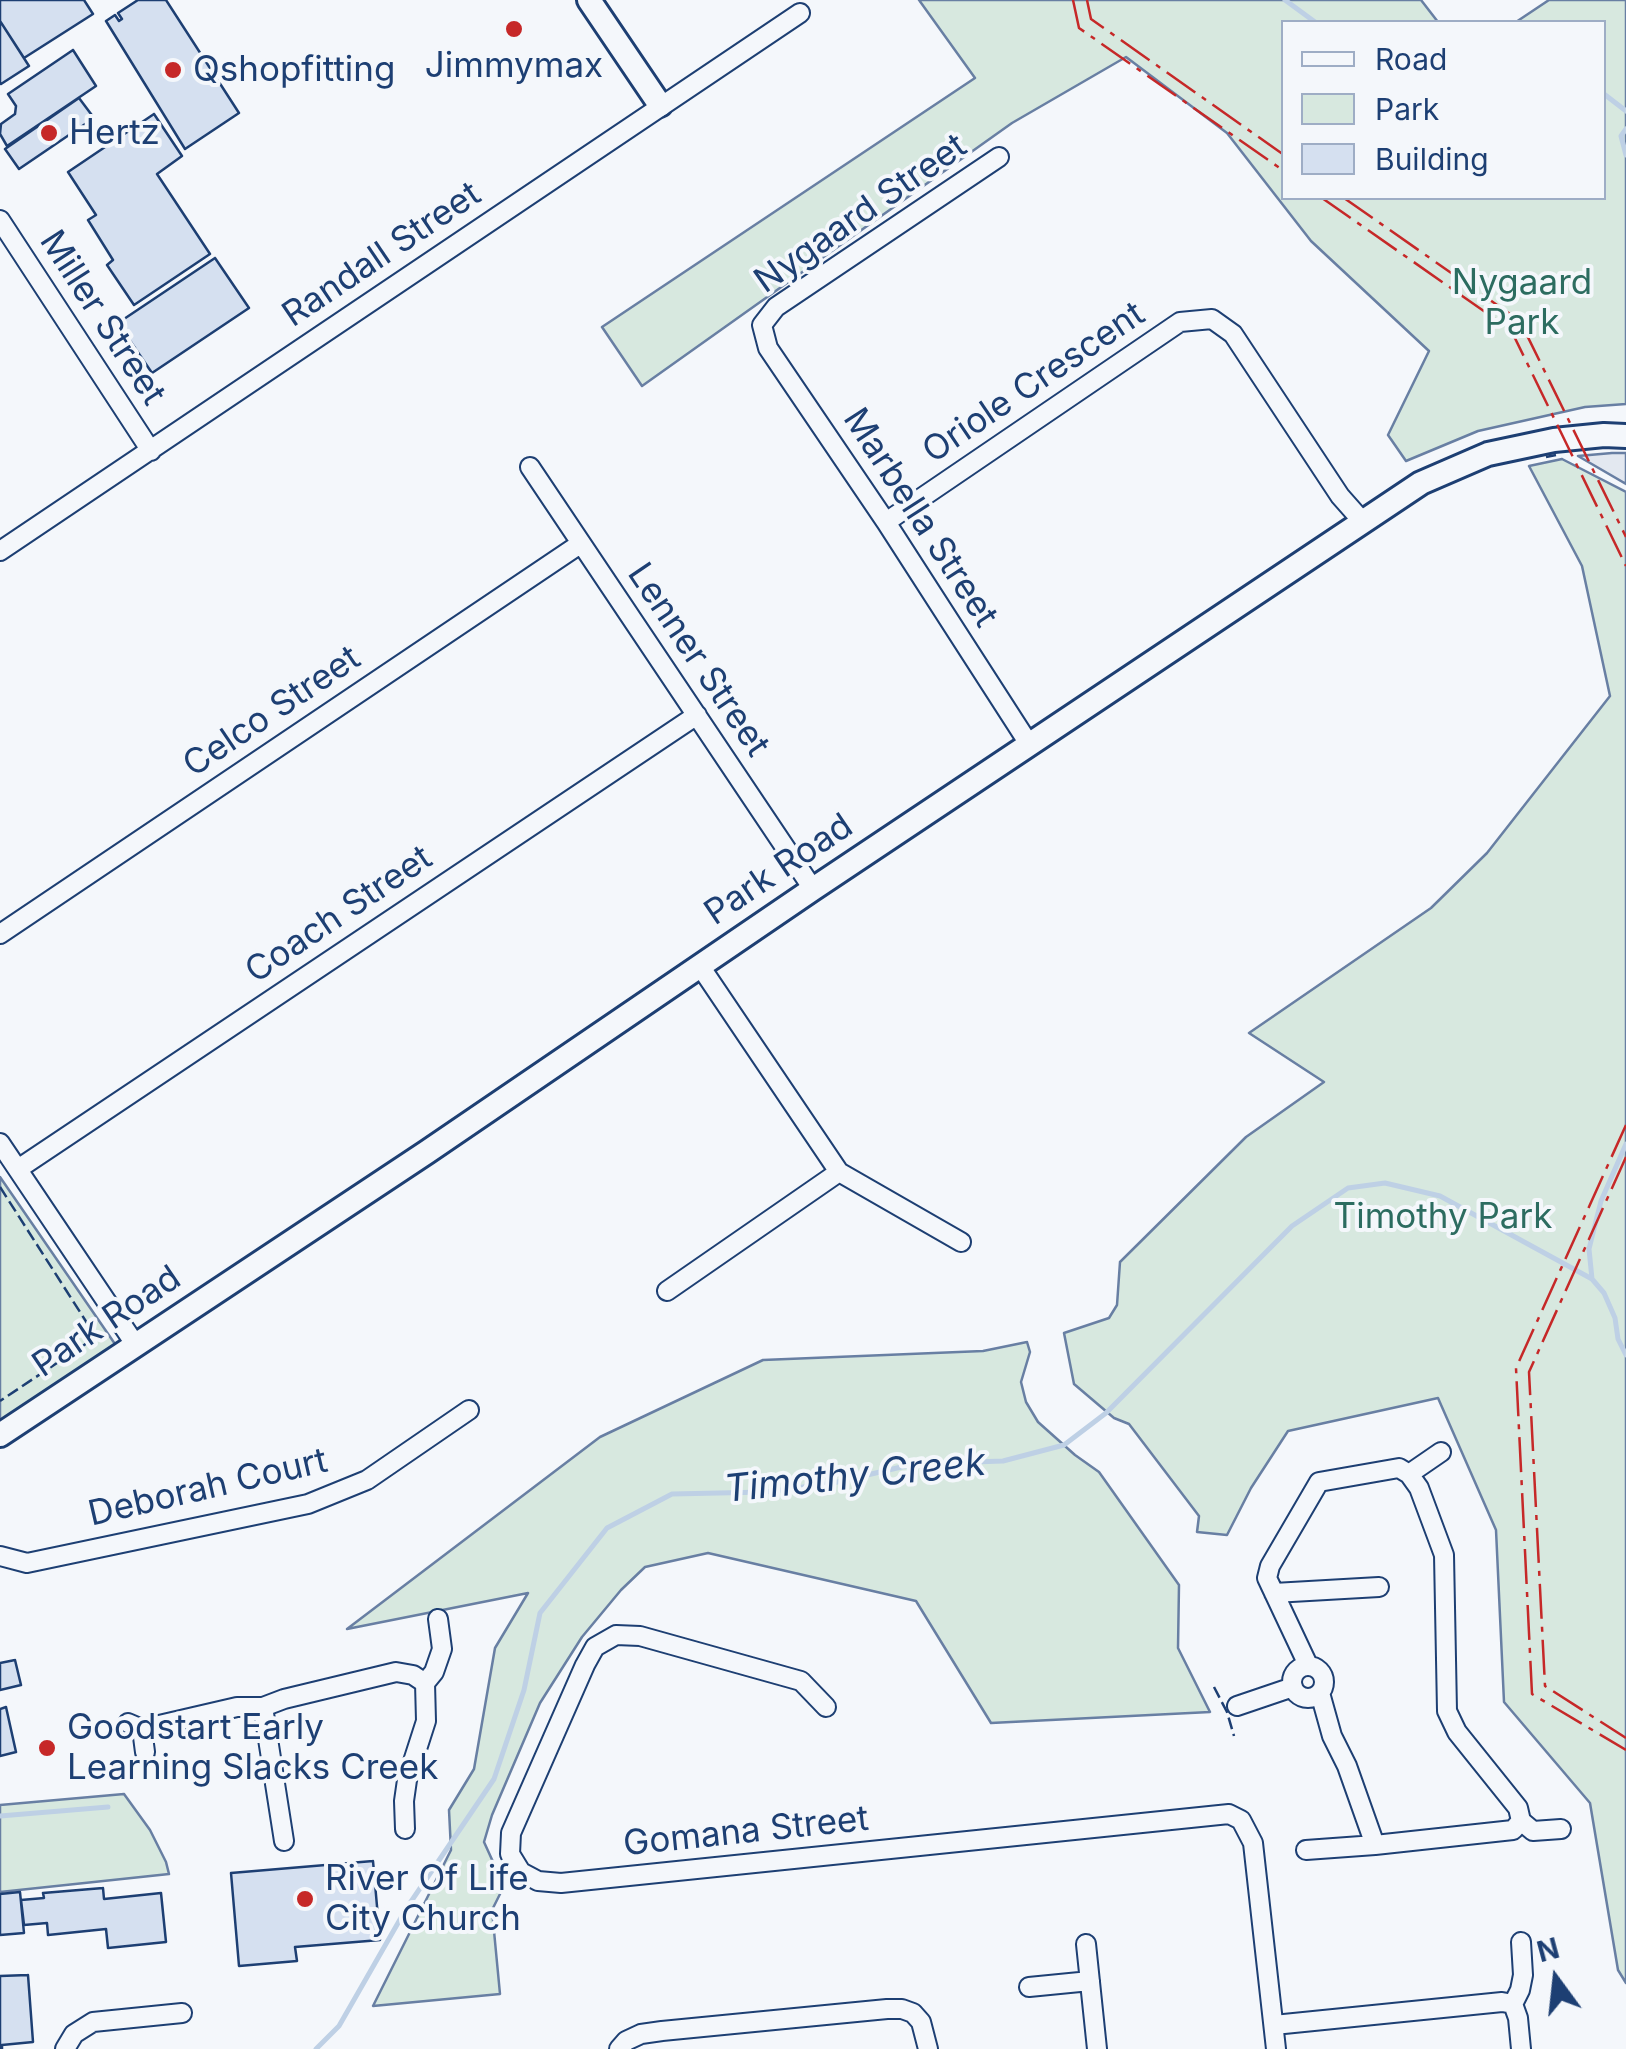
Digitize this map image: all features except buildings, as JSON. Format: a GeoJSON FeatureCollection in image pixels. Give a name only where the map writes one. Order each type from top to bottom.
{"type":"FeatureCollection","features":[{"type":"Feature","properties":{"kind":"street"},"geometry":{"type":"LineString","coordinates":[[589,0],[660,106]]}},
{"type":"Feature","properties":{"kind":"street","name":"Randall Street"},"geometry":{"type":"LineString","coordinates":[[0,551],[800,13]]}},
{"type":"Feature","properties":{"kind":"street","name":"Nygaard Street"},"geometry":{"type":"LineString","coordinates":[[762,325],[776,307],[998,157]]}},
{"type":"Feature","properties":{"kind":"street","name":"Miller Street"},"geometry":{"type":"LineString","coordinates":[[0,220],[150,451]]}},
{"type":"Feature","properties":{"kind":"street","name":"Oriole Crescent"},"geometry":{"type":"LineString","coordinates":[[886,522],[1180,322],[1212,319],[1232,334],[1340,496],[1363,522]]}},
{"type":"Feature","properties":{"kind":"street","name":"Marbella Street"},"geometry":{"type":"LineString","coordinates":[[762,325],[768,348],[886,522],[1028,744]]}},
{"type":"Feature","properties":{"kind":"street","name":"Park Road"},"geometry":{"type":"LineString","coordinates":[[0,1435],[1422,483],[1488,454],[1554,440],[1604,434],[1626,436]]}},
{"type":"Feature","properties":{"kind":"street","name":"Lenner Street"},"geometry":{"type":"LineString","coordinates":[[530,467],[813,889]]}},
{"type":"Feature","properties":{"kind":"street","name":"Celco Street"},"geometry":{"type":"LineString","coordinates":[[0,934],[580,544]]}},
{"type":"Feature","properties":{"kind":"street","name":"Coach Street"},"geometry":{"type":"LineString","coordinates":[[18,1169],[697,716]]}},
{"type":"Feature","properties":{"kind":"street"},"geometry":{"type":"LineString","coordinates":[[700,966],[839,1172],[961,1242]]}},
{"type":"Feature","properties":{"kind":"street"},"geometry":{"type":"LineString","coordinates":[[0,1143],[135,1344]]}},
{"type":"Feature","properties":{"kind":"street"},"geometry":{"type":"LineString","coordinates":[[667,1290],[839,1172]]}},
{"type":"Feature","properties":{"kind":"street","name":"Deborah Court"},"geometry":{"type":"LineString","coordinates":[[0,1556],[28,1563],[308,1504],[366,1480],[469,1410]]}},
{"type":"Feature","properties":{"kind":"street"},"geometry":{"type":"LineString","coordinates":[[1410,1474],[1440,1452]]}},
{"type":"Feature","properties":{"kind":"street"},"geometry":{"type":"LineString","coordinates":[[1308,1666],[1266,1578],[1270,1566],[1319,1482],[1399,1468],[1410,1474],[1418,1488],[1444,1555],[1447,1711],[1456,1732],[1518,1808],[1521,1821],[1534,1831],[1561,1829]]}},
{"type":"Feature","properties":{"kind":"street"},"geometry":{"type":"LineString","coordinates":[[1274,1593],[1378,1587]]}},
{"type":"Feature","properties":{"kind":"street"},"geometry":{"type":"LineString","coordinates":[[404,1829],[407,1780],[426,1721],[425,1684],[442,1649],[438,1619]]}},
{"type":"Feature","properties":{"kind":"street","name":"Gomana Street"},"geometry":{"type":"LineString","coordinates":[[826,1706],[801,1680],[640,1636],[616,1634],[595,1647],[586,1665],[510,1833],[510,1854],[521,1872],[562,1884],[1228,1814],[1242,1820],[1253,1842],[1276,2049]]}},
{"type":"Feature","properties":{"kind":"street"},"geometry":{"type":"LineString","coordinates":[[1320,1693],[1305,1698],[1293,1687],[1295,1672],[1314,1666],[1322,1673],[1324,1684],[1320,1693],[1332,1736],[1376,1845]]}},
{"type":"Feature","properties":{"kind":"street"},"geometry":{"type":"LineString","coordinates":[[145,1752],[135,1726],[237,1706],[264,1707],[396,1672],[413,1675],[425,1684]]}},
{"type":"Feature","properties":{"kind":"street"},"geometry":{"type":"LineString","coordinates":[[1237,1706],[1293,1687]]}},
{"type":"Feature","properties":{"kind":"street"},"geometry":{"type":"LineString","coordinates":[[264,1707],[284,1841]]}},
{"type":"Feature","properties":{"kind":"street"},"geometry":{"type":"LineString","coordinates":[[1306,1850],[1513,1830],[1521,1821]]}},
{"type":"Feature","properties":{"kind":"street"},"geometry":{"type":"LineString","coordinates":[[1521,1942],[1523,1976],[1513,2004],[1522,2049]]}},
{"type":"Feature","properties":{"kind":"street"},"geometry":{"type":"LineString","coordinates":[[1086,1944],[1097,2049]]}},
{"type":"Feature","properties":{"kind":"street"},"geometry":{"type":"LineString","coordinates":[[1029,1986],[1090,1980]]}},
{"type":"Feature","properties":{"kind":"street"},"geometry":{"type":"LineString","coordinates":[[1274,2025],[1513,2004]]}},
{"type":"Feature","properties":{"kind":"street"},"geometry":{"type":"LineString","coordinates":[[619,2049],[641,2034],[662,2030],[902,2010],[913,2013],[921,2022],[928,2049]]}},
{"type":"Feature","properties":{"kind":"street"},"geometry":{"type":"LineString","coordinates":[[65,2049],[74,2034],[93,2022],[182,2013]]}},
{"type":"Feature","properties":{"kind":"green space","name":"Nygaard Park"},"geometry":{"type":"Polygon","coordinates":[[[919,0],[1421,0],[1436,20],[1281,20],[1281,200],[1606,200],[1606,20],[1519,20],[1549,0],[1626,0],[1626,404],[1585,407],[1478,431],[1406,461],[1388,435],[1429,351],[1311,241],[1227,133],[1126,57],[1012,123],[642,386],[602,327],[975,78],[919,0]]]}},
{"type":"Feature","properties":{"kind":"green space","name":"Timothy Park"},"geometry":{"type":"Polygon","coordinates":[[[1562,459],[1626,492],[1626,1983],[1618,1970],[1590,1803],[1504,1702],[1496,1530],[1438,1398],[1288,1431],[1251,1488],[1227,1535],[1197,1532],[1199,1516],[1129,1424],[1114,1418],[1074,1384],[1064,1333],[1109,1318],[1117,1305],[1120,1262],[1246,1137],[1324,1082],[1249,1033],[1431,908],[1487,853],[1610,696],[1582,566],[1529,466],[1562,459]]]}},
{"type":"Feature","properties":{"kind":"green space"},"geometry":{"type":"Polygon","coordinates":[[[0,1177],[115,1344],[0,1423],[0,1177]]]}},
{"type":"Feature","properties":{"kind":"green space"},"geometry":{"type":"Polygon","coordinates":[[[1027,1342],[1030,1352],[1021,1382],[1026,1402],[1038,1422],[1099,1472],[1179,1585],[1178,1648],[1210,1712],[991,1723],[916,1601],[708,1553],[645,1567],[582,1637],[540,1703],[492,1815],[484,1842],[504,1886],[492,1910],[500,1994],[373,2006],[451,1850],[449,1810],[474,1769],[495,1648],[528,1593],[347,1629],[600,1437],[763,1360],[983,1351],[1027,1342]]]}},
{"type":"Feature","properties":{"kind":"green space"},"geometry":{"type":"Polygon","coordinates":[[[124,1794],[150,1830],[169,1874],[0,1892],[0,1805],[124,1794]]]}},
{"type":"Feature","properties":{"kind":"shaded area"},"geometry":{"type":"Polygon","coordinates":[[[1626,453],[1626,484],[1578,456],[1626,453]]]}},
{"type":"Feature","properties":{"kind":"waterway"},"geometry":{"type":"LineString","coordinates":[[1285,0],[1312,20]]}},
{"type":"Feature","properties":{"kind":"waterway"},"geometry":{"type":"LineString","coordinates":[[1606,96],[1626,111]]}},
{"type":"Feature","properties":{"kind":"waterway"},"geometry":{"type":"LineString","coordinates":[[1626,129],[1621,136],[1626,155]]}},
{"type":"Feature","properties":{"kind":"waterway"},"geometry":{"type":"LineString","coordinates":[[1626,1144],[1601,1201],[1589,1249],[1592,1279],[1604,1293],[1626,1355]]}},
{"type":"Feature","properties":{"kind":"waterway","name":"Timothy Creek"},"geometry":{"type":"LineString","coordinates":[[316,2049],[339,2026],[406,1909],[494,1779],[524,1690],[540,1613],[607,1528],[672,1494],[766,1492],[833,1483],[914,1464],[1003,1461],[1064,1445],[1106,1413],[1292,1226],[1348,1188],[1385,1183],[1440,1196],[1592,1279]]}},
{"type":"Feature","properties":{"kind":"waterway"},"geometry":{"type":"LineString","coordinates":[[0,1816],[108,1807]]}},
{"type":"Feature","properties":{"kind":"fence"},"geometry":{"type":"LineString","coordinates":[[1546,457],[1556,455]]}},
{"type":"Feature","properties":{"kind":"fence"},"geometry":{"type":"LineString","coordinates":[[0,1187],[96,1337],[0,1401]]}},
{"type":"Feature","properties":{"kind":"fence"},"geometry":{"type":"LineString","coordinates":[[1214,1687],[1234,1736]]}},
{"type":"Feature","properties":{"kind":"power"},"geometry":{"type":"LineString","coordinates":[[1073,0],[1079,28],[1281,169]]}},
{"type":"Feature","properties":{"kind":"power"},"geometry":{"type":"LineString","coordinates":[[1087,0],[1091,19],[1281,153]]}},
{"type":"Feature","properties":{"kind":"power"},"geometry":{"type":"LineString","coordinates":[[1325,200],[1511,330],[1626,566]]}},
{"type":"Feature","properties":{"kind":"power"},"geometry":{"type":"LineString","coordinates":[[1347,200],[1520,321],[1626,537]]}},
{"type":"Feature","properties":{"kind":"power"},"geometry":{"type":"LineString","coordinates":[[1626,1125],[1516,1368],[1532,1694],[1626,1750]]}},
{"type":"Feature","properties":{"kind":"power"},"geometry":{"type":"LineString","coordinates":[[1626,1157],[1529,1372],[1545,1686],[1626,1738]]}},
{"type":"Feature","properties":{"kind":"place","name":"Jimmymax"},"geometry":{"type":"Point","coordinates":[514,29]}},
{"type":"Feature","properties":{"kind":"place","name":"Qshopfitting"},"geometry":{"type":"Point","coordinates":[173,70]}},
{"type":"Feature","properties":{"kind":"place","name":"Hertz"},"geometry":{"type":"Point","coordinates":[49,133]}},
{"type":"Feature","properties":{"kind":"place","name":"Goodstart Early Learning Slacks Creek"},"geometry":{"type":"Point","coordinates":[47,1748]}},
{"type":"Feature","properties":{"kind":"place","name":"River Of Life City Church"},"geometry":{"type":"Point","coordinates":[305,1899]}}]}
